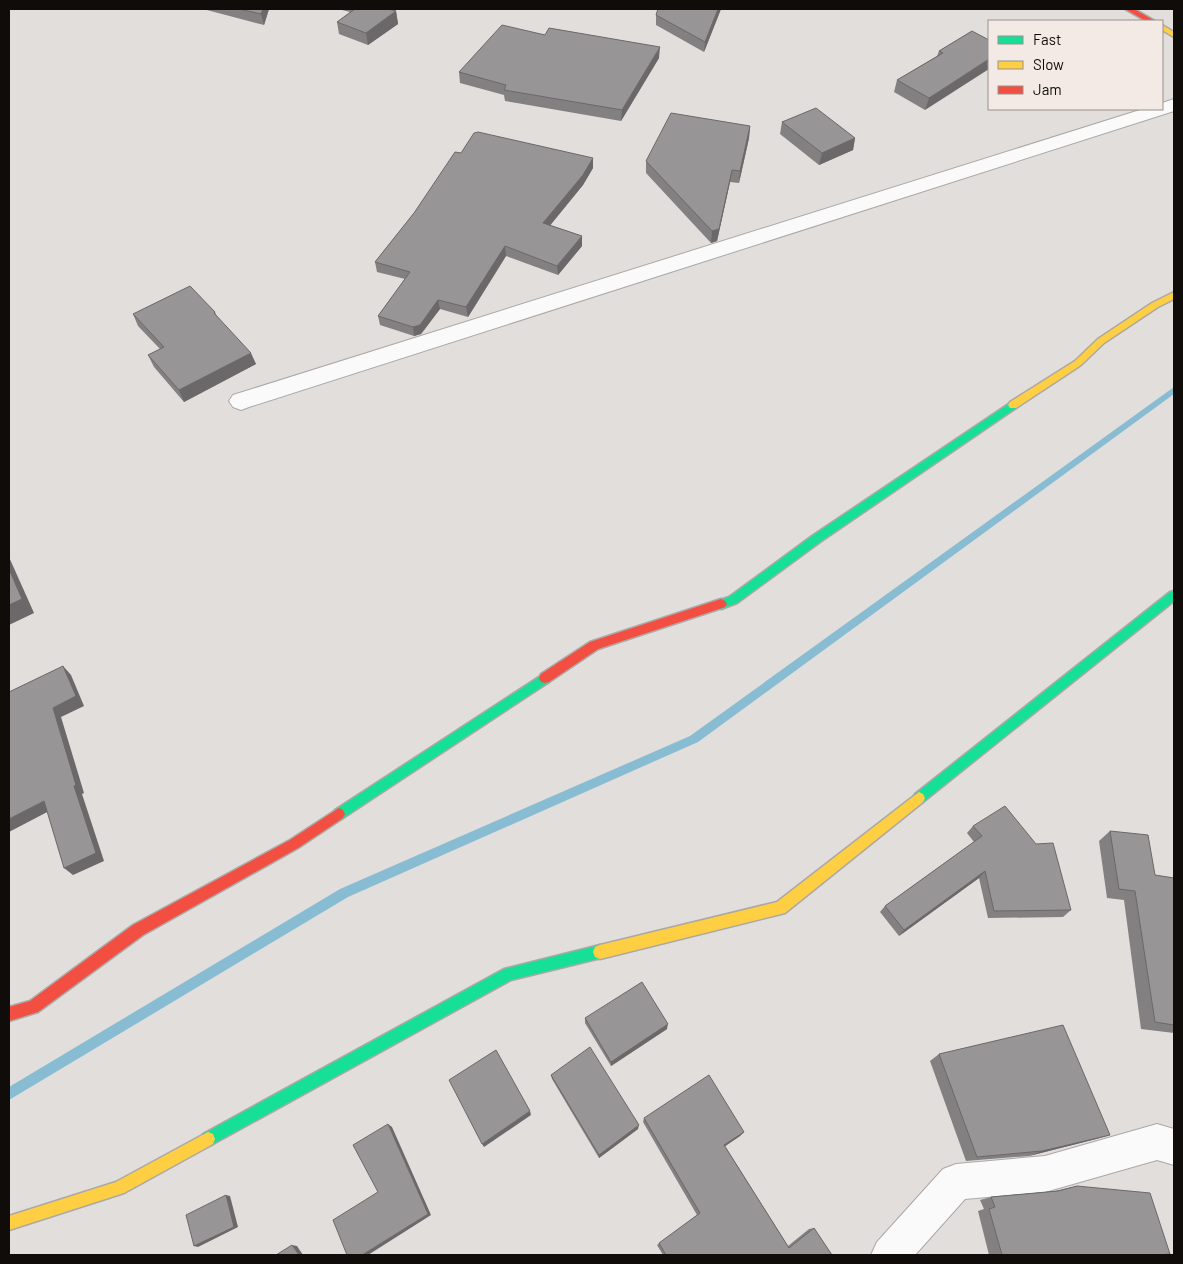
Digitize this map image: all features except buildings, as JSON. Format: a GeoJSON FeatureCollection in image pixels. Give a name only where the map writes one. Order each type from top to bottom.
{"type":"FeatureCollection","features":[{"type":"Feature","properties":{"kind":"street"},"geometry":{"type":"LineString","coordinates":[[1129,9],[1149,20]]}},
{"type":"Feature","properties":{"kind":"street"},"geometry":{"type":"LineString","coordinates":[[1163,28],[1174,35]]}},
{"type":"Feature","properties":{"kind":"street"},"geometry":{"type":"LineString","coordinates":[[241,400],[1158,110]]}},
{"type":"Feature","properties":{"kind":"street"},"geometry":{"type":"LineString","coordinates":[[9,1014],[33,1007],[138,930],[294,844],[594,645],[733,600],[824,534],[1041,386],[1078,363],[1101,341],[1174,295]]}},
{"type":"Feature","properties":{"kind":"street"},"geometry":{"type":"LineString","coordinates":[[9,1223],[119,1188],[510,974],[780,908],[1174,595]]}},
{"type":"Feature","properties":{"kind":"street"},"geometry":{"type":"LineString","coordinates":[[890,1255],[956,1182],[1044,1174],[1158,1142],[1174,1147]]}},
{"type":"Feature","properties":{"kind":"waterway"},"geometry":{"type":"LineString","coordinates":[[9,1094],[344,893],[694,739],[1174,390]]}},
{"type":"Feature","properties":{"kind":"traffic: fast"},"geometry":{"type":"LineString","coordinates":[[721,604],[733,600],[816,539],[1013,405]]}},
{"type":"Feature","properties":{"kind":"traffic: fast"},"geometry":{"type":"LineString","coordinates":[[919,798],[1174,595]]}},
{"type":"Feature","properties":{"kind":"traffic: fast"},"geometry":{"type":"LineString","coordinates":[[339,814],[545,678]]}},
{"type":"Feature","properties":{"kind":"traffic: fast"},"geometry":{"type":"LineString","coordinates":[[208,1139],[509,974],[600,952]]}},
{"type":"Feature","properties":{"kind":"traffic: slow"},"geometry":{"type":"LineString","coordinates":[[1163,28],[1174,35]]}},
{"type":"Feature","properties":{"kind":"traffic: slow"},"geometry":{"type":"LineString","coordinates":[[1013,405],[1078,363],[1101,341],[1155,305],[1174,295]]}},
{"type":"Feature","properties":{"kind":"traffic: slow"},"geometry":{"type":"LineString","coordinates":[[600,952],[780,908],[919,798]]}},
{"type":"Feature","properties":{"kind":"traffic: slow"},"geometry":{"type":"LineString","coordinates":[[9,1223],[119,1188],[208,1139]]}},
{"type":"Feature","properties":{"kind":"traffic: jam"},"geometry":{"type":"LineString","coordinates":[[1129,9],[1149,20]]}},
{"type":"Feature","properties":{"kind":"traffic: jam"},"geometry":{"type":"LineString","coordinates":[[545,678],[594,645],[721,604]]}},
{"type":"Feature","properties":{"kind":"traffic: jam"},"geometry":{"type":"LineString","coordinates":[[9,1014],[33,1007],[138,930],[294,844],[339,814]]}}]}
